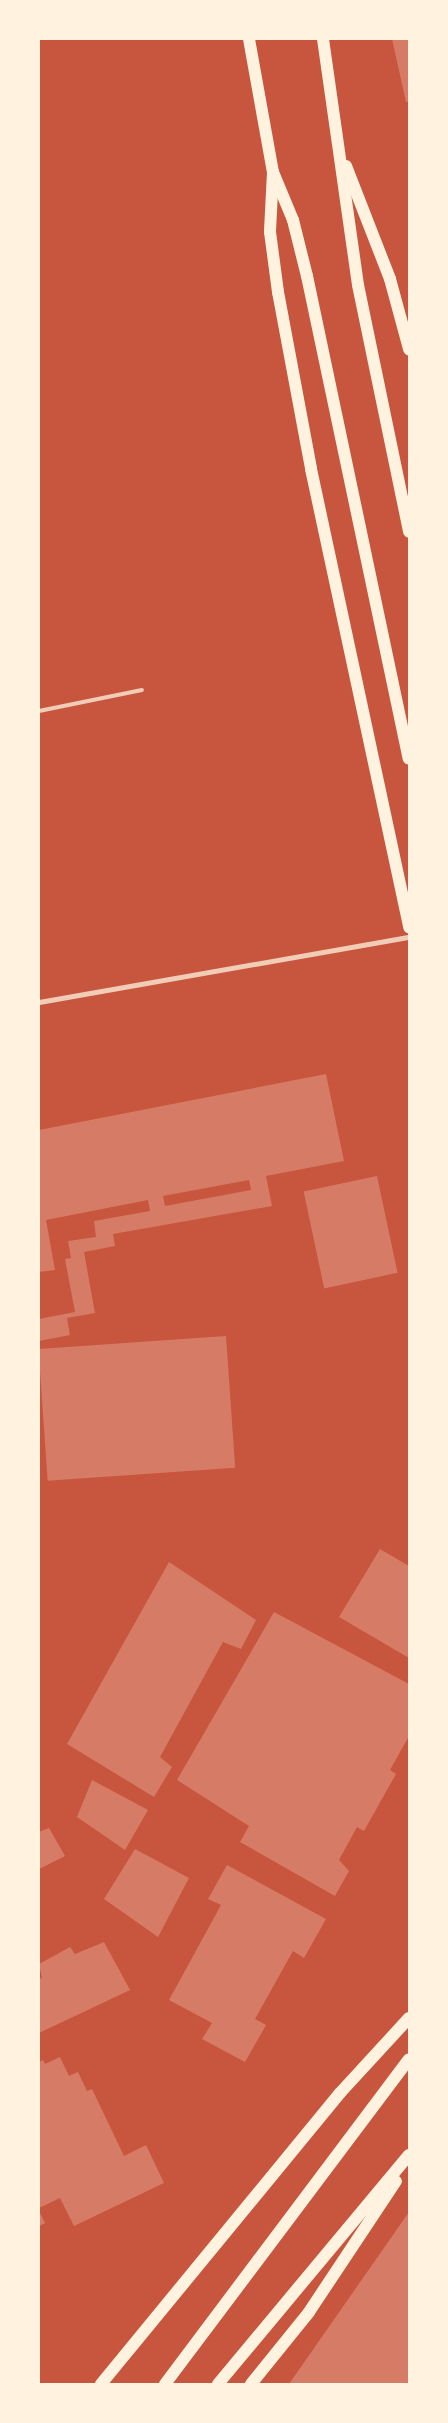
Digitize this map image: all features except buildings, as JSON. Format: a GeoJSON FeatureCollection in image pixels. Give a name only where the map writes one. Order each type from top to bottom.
{"type":"FeatureCollection","features":[{"type":"Feature","properties":{"kind":"main road"},"geometry":{"type":"LineString","coordinates":[[249,39],[272,172],[270,232],[278,292],[311,469],[409,928]]}},
{"type":"Feature","properties":{"kind":"main road"},"geometry":{"type":"LineString","coordinates":[[323,39],[343,160],[348,232],[409,532]]}},
{"type":"Feature","properties":{"kind":"main road"},"geometry":{"type":"LineString","coordinates":[[343,160],[390,279],[409,349]]}},
{"type":"Feature","properties":{"kind":"main road"},"geometry":{"type":"LineString","coordinates":[[272,172],[294,220],[320,334],[409,758]]}},
{"type":"Feature","properties":{"kind":"main road"},"geometry":{"type":"LineString","coordinates":[[101,2384],[340,2093],[409,2018]]}},
{"type":"Feature","properties":{"kind":"main road"},"geometry":{"type":"LineString","coordinates":[[165,2384],[409,2059]]}},
{"type":"Feature","properties":{"kind":"main road"},"geometry":{"type":"LineString","coordinates":[[218,2384],[409,2157]]}},
{"type":"Feature","properties":{"kind":"main road"},"geometry":{"type":"LineString","coordinates":[[251,2384],[315,2305],[362,2237],[409,2157]]}},
{"type":"Feature","properties":{"kind":"street"},"geometry":{"type":"LineString","coordinates":[[39,1002],[409,937]]}},
{"type":"Feature","properties":{"kind":"lane"},"geometry":{"type":"LineString","coordinates":[[39,710],[142,690]]}}]}
